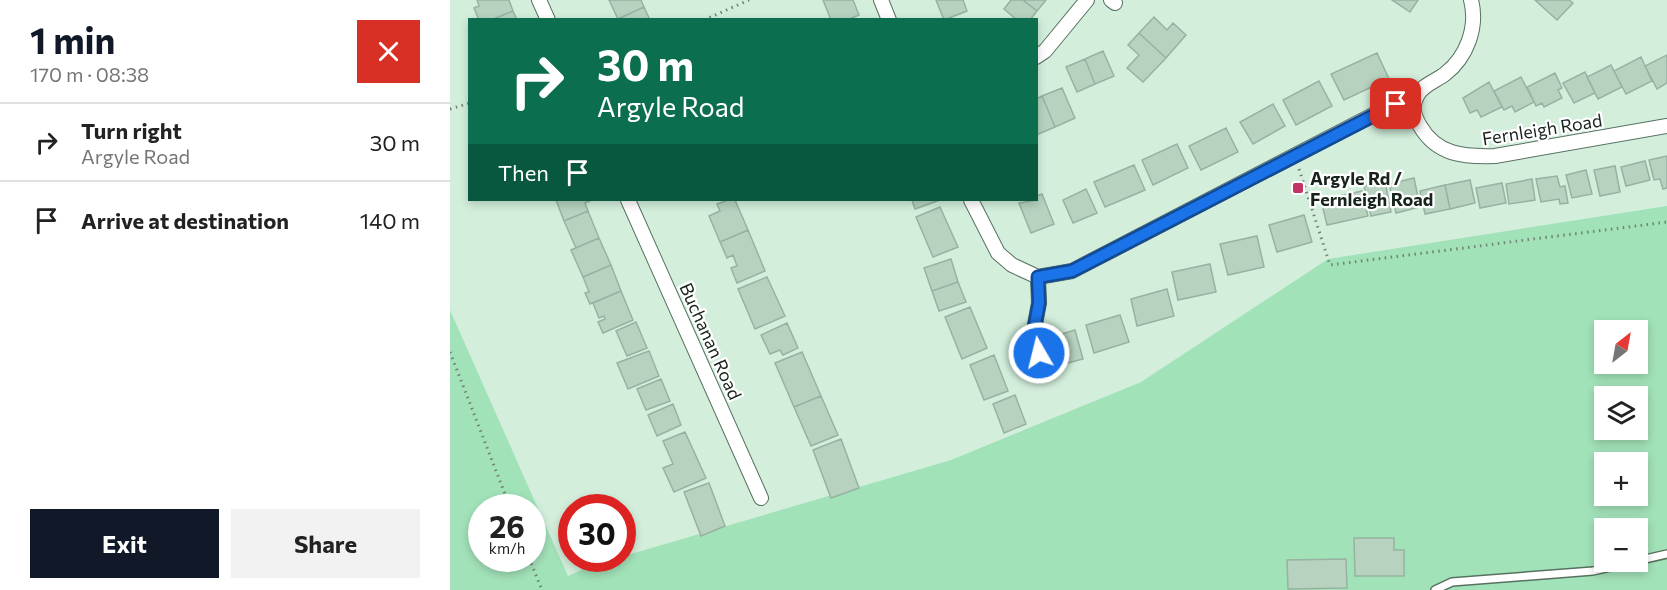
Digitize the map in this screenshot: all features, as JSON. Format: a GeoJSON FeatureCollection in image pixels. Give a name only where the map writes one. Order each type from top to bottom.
{"type":"FeatureCollection","features":[{"type":"Feature","properties":{"kind":"street"},"geometry":{"type":"LineString","coordinates":[[539,0],[547,18]]}},
{"type":"Feature","properties":{"kind":"street"},"geometry":{"type":"LineString","coordinates":[[880,0],[888,18]]}},
{"type":"Feature","properties":{"kind":"street"},"geometry":{"type":"LineString","coordinates":[[1038,56],[1045,51],[1087,0]]}},
{"type":"Feature","properties":{"kind":"street"},"geometry":{"type":"LineString","coordinates":[[972,201],[998,253],[1012,265],[1038,277],[1072,271],[1396,104],[1413,106],[1423,88],[1451,69],[1467,48],[1473,18],[1471,0]]}},
{"type":"Feature","properties":{"kind":"street","name":"Fernleigh Road"},"geometry":{"type":"LineString","coordinates":[[1413,106],[1414,116],[1427,138],[1446,152],[1466,157],[1495,156],[1667,126]]}},
{"type":"Feature","properties":{"kind":"street","name":"Buchanan Road"},"geometry":{"type":"LineString","coordinates":[[628,201],[761,498]]}},
{"type":"Feature","properties":{"kind":"street"},"geometry":{"type":"LineString","coordinates":[[1038,277],[1039,303],[1028,337],[1039,353]]}},
{"type":"Feature","properties":{"kind":"lane"},"geometry":{"type":"LineString","coordinates":[[1436,590],[1452,582],[1593,571],[1667,554]]}},
{"type":"Feature","properties":{"kind":"path"},"geometry":{"type":"LineString","coordinates":[[708,18],[749,0]]}},
{"type":"Feature","properties":{"kind":"path"},"geometry":{"type":"LineString","coordinates":[[450,108],[468,104]]}},
{"type":"Feature","properties":{"kind":"path"},"geometry":{"type":"LineString","coordinates":[[1294,156],[1330,265],[1667,222]]}},
{"type":"Feature","properties":{"kind":"path"},"geometry":{"type":"LineString","coordinates":[[450,352],[505,494]]}},
{"type":"Feature","properties":{"kind":"path"},"geometry":{"type":"LineString","coordinates":[[535,572],[542,590]]}},
{"type":"Feature","properties":{"kind":"green space"},"geometry":{"type":"Polygon","coordinates":[[[1667,206],[1667,590],[450,590],[450,310],[532,494],[468,494],[468,572],[546,572],[546,526],[558,553],[558,572],[566,572],[568,576],[577,572],[636,572],[636,552],[951,460],[1141,382],[1328,259],[1667,206]]]}},
{"type":"Feature","properties":{"kind":"building"},"geometry":{"type":"Polygon","coordinates":[[[477,0],[509,0],[513,11],[496,18],[478,18],[474,8],[479,6],[477,0]]]}},
{"type":"Feature","properties":{"kind":"building"},"geometry":{"type":"Polygon","coordinates":[[[609,0],[641,0],[644,7],[618,18],[609,0]]]}},
{"type":"Feature","properties":{"kind":"building"},"geometry":{"type":"Polygon","coordinates":[[[823,0],[853,0],[859,15],[852,18],[830,18],[823,0]]]}},
{"type":"Feature","properties":{"kind":"building"},"geometry":{"type":"Polygon","coordinates":[[[936,0],[963,0],[967,11],[943,18],[936,0]]]}},
{"type":"Feature","properties":{"kind":"building"},"geometry":{"type":"Polygon","coordinates":[[[1011,0],[1023,0],[1037,11],[1032,18],[1015,18],[1004,9],[1011,0]]]}},
{"type":"Feature","properties":{"kind":"building"},"geometry":{"type":"Polygon","coordinates":[[[1023,0],[1046,0],[1037,11],[1023,0]]]}},
{"type":"Feature","properties":{"kind":"building"},"geometry":{"type":"Polygon","coordinates":[[[1392,0],[1418,0],[1410,12],[1392,0]]]}},
{"type":"Feature","properties":{"kind":"building"},"geometry":{"type":"Polygon","coordinates":[[[1535,0],[1569,0],[1573,3],[1557,20],[1535,0]]]}},
{"type":"Feature","properties":{"kind":"building"},"geometry":{"type":"Polygon","coordinates":[[[644,7],[649,18],[620,18],[644,7]]]}},
{"type":"Feature","properties":{"kind":"building"},"geometry":{"type":"Polygon","coordinates":[[[513,11],[516,18],[496,18],[513,11]]]}},
{"type":"Feature","properties":{"kind":"building"},"geometry":{"type":"Polygon","coordinates":[[[1154,17],[1167,30],[1173,23],[1186,35],[1166,58],[1139,33],[1154,17]]]}},
{"type":"Feature","properties":{"kind":"building"},"geometry":{"type":"Polygon","coordinates":[[[1139,33],[1166,58],[1143,82],[1127,68],[1139,55],[1128,45],[1139,33]]]}},
{"type":"Feature","properties":{"kind":"building"},"geometry":{"type":"Polygon","coordinates":[[[1103,51],[1114,76],[1095,84],[1085,59],[1103,51]]]}},
{"type":"Feature","properties":{"kind":"building"},"geometry":{"type":"Polygon","coordinates":[[[1377,53],[1389,79],[1344,100],[1331,74],[1377,53]]]}},
{"type":"Feature","properties":{"kind":"building"},"geometry":{"type":"Polygon","coordinates":[[[1667,55],[1667,83],[1657,89],[1645,66],[1667,55]]]}},
{"type":"Feature","properties":{"kind":"building"},"geometry":{"type":"Polygon","coordinates":[[[1641,57],[1652,81],[1626,94],[1614,71],[1641,57]]]}},
{"type":"Feature","properties":{"kind":"building"},"geometry":{"type":"Polygon","coordinates":[[[1085,59],[1095,84],[1077,92],[1066,67],[1085,59]]]}},
{"type":"Feature","properties":{"kind":"building"},"geometry":{"type":"Polygon","coordinates":[[[1611,65],[1622,87],[1598,99],[1587,77],[1611,65]]]}},
{"type":"Feature","properties":{"kind":"building"},"geometry":{"type":"Polygon","coordinates":[[[1585,72],[1595,93],[1574,103],[1563,83],[1585,72]]]}},
{"type":"Feature","properties":{"kind":"building"},"geometry":{"type":"Polygon","coordinates":[[[1555,73],[1562,88],[1558,90],[1562,98],[1544,107],[1542,103],[1536,106],[1527,87],[1555,73]]]}},
{"type":"Feature","properties":{"kind":"building"},"geometry":{"type":"Polygon","coordinates":[[[1521,77],[1534,102],[1515,112],[1512,106],[1504,110],[1494,91],[1521,77]]]}},
{"type":"Feature","properties":{"kind":"building"},"geometry":{"type":"Polygon","coordinates":[[[1319,81],[1332,106],[1296,125],[1283,100],[1319,81]]]}},
{"type":"Feature","properties":{"kind":"building"},"geometry":{"type":"Polygon","coordinates":[[[1489,82],[1502,107],[1481,117],[1477,110],[1470,113],[1463,98],[1489,82]]]}},
{"type":"Feature","properties":{"kind":"building"},"geometry":{"type":"Polygon","coordinates":[[[1062,88],[1075,118],[1055,127],[1042,96],[1062,88]]]}},
{"type":"Feature","properties":{"kind":"building"},"geometry":{"type":"Polygon","coordinates":[[[1042,96],[1055,127],[1038,134],[1038,98],[1042,96]]]}},
{"type":"Feature","properties":{"kind":"building"},"geometry":{"type":"Polygon","coordinates":[[[1273,104],[1285,126],[1253,144],[1240,122],[1273,104]]]}},
{"type":"Feature","properties":{"kind":"building"},"geometry":{"type":"Polygon","coordinates":[[[1226,128],[1238,152],[1201,170],[1189,146],[1226,128]]]}},
{"type":"Feature","properties":{"kind":"building"},"geometry":{"type":"Polygon","coordinates":[[[1177,144],[1188,168],[1153,185],[1142,160],[1177,144]]]}},
{"type":"Feature","properties":{"kind":"building"},"geometry":{"type":"Polygon","coordinates":[[[1667,156],[1667,188],[1663,189],[1660,179],[1654,180],[1649,160],[1667,156]]]}},
{"type":"Feature","properties":{"kind":"building"},"geometry":{"type":"Polygon","coordinates":[[[1645,161],[1650,180],[1626,186],[1621,167],[1645,161]]]}},
{"type":"Feature","properties":{"kind":"building"},"geometry":{"type":"Polygon","coordinates":[[[1134,165],[1145,190],[1105,207],[1094,182],[1134,165]]]}},
{"type":"Feature","properties":{"kind":"building"},"geometry":{"type":"Polygon","coordinates":[[[1615,166],[1620,192],[1600,196],[1594,170],[1615,166]]]}},
{"type":"Feature","properties":{"kind":"building"},"geometry":{"type":"Polygon","coordinates":[[[1586,170],[1592,194],[1572,198],[1566,175],[1586,170]]]}},
{"type":"Feature","properties":{"kind":"building"},"geometry":{"type":"Polygon","coordinates":[[[1557,176],[1560,187],[1565,186],[1568,203],[1560,204],[1559,199],[1541,202],[1536,179],[1557,176]]]}},
{"type":"Feature","properties":{"kind":"building"},"geometry":{"type":"Polygon","coordinates":[[[1414,178],[1420,207],[1396,213],[1389,184],[1414,178]]]}},
{"type":"Feature","properties":{"kind":"building"},"geometry":{"type":"Polygon","coordinates":[[[1532,179],[1535,200],[1509,204],[1506,184],[1532,179]]]}},
{"type":"Feature","properties":{"kind":"building"},"geometry":{"type":"Polygon","coordinates":[[[1470,180],[1475,203],[1450,209],[1445,185],[1470,180]]]}},
{"type":"Feature","properties":{"kind":"building"},"geometry":{"type":"Polygon","coordinates":[[[1385,181],[1391,212],[1371,216],[1364,186],[1385,181]]]}},
{"type":"Feature","properties":{"kind":"building"},"geometry":{"type":"Polygon","coordinates":[[[1502,183],[1506,203],[1480,208],[1476,188],[1502,183]]]}},
{"type":"Feature","properties":{"kind":"building"},"geometry":{"type":"Polygon","coordinates":[[[1445,185],[1450,209],[1425,214],[1420,191],[1445,185]]]}},
{"type":"Feature","properties":{"kind":"building"},"geometry":{"type":"Polygon","coordinates":[[[1086,189],[1097,213],[1073,223],[1063,200],[1086,189]]]}},
{"type":"Feature","properties":{"kind":"building"},"geometry":{"type":"Polygon","coordinates":[[[1362,191],[1368,216],[1327,225],[1321,200],[1362,191]]]}},
{"type":"Feature","properties":{"kind":"building"},"geometry":{"type":"Polygon","coordinates":[[[1042,194],[1054,224],[1031,233],[1019,203],[1038,201],[1038,195],[1042,194]]]}},
{"type":"Feature","properties":{"kind":"building"},"geometry":{"type":"Polygon","coordinates":[[[556,201],[590,201],[585,203],[588,211],[564,221],[556,201]]]}},
{"type":"Feature","properties":{"kind":"building"},"geometry":{"type":"Polygon","coordinates":[[[735,201],[748,230],[720,242],[709,216],[720,211],[717,204],[735,201]]]}},
{"type":"Feature","properties":{"kind":"building"},"geometry":{"type":"Polygon","coordinates":[[[912,201],[937,201],[915,209],[912,201]]]}},
{"type":"Feature","properties":{"kind":"building"},"geometry":{"type":"Polygon","coordinates":[[[940,207],[958,247],[933,257],[916,217],[940,207]]]}},
{"type":"Feature","properties":{"kind":"building"},"geometry":{"type":"Polygon","coordinates":[[[588,211],[599,238],[576,248],[564,221],[588,211]]]}},
{"type":"Feature","properties":{"kind":"building"},"geometry":{"type":"Polygon","coordinates":[[[1304,215],[1312,242],[1277,252],[1269,225],[1304,215]]]}},
{"type":"Feature","properties":{"kind":"building"},"geometry":{"type":"Polygon","coordinates":[[[748,230],[765,271],[737,283],[731,268],[737,266],[733,255],[727,258],[720,242],[748,230]]]}},
{"type":"Feature","properties":{"kind":"building"},"geometry":{"type":"Polygon","coordinates":[[[1257,236],[1264,267],[1228,275],[1220,244],[1257,236]]]}},
{"type":"Feature","properties":{"kind":"building"},"geometry":{"type":"Polygon","coordinates":[[[599,238],[611,265],[583,277],[571,250],[599,238]]]}},
{"type":"Feature","properties":{"kind":"building"},"geometry":{"type":"Polygon","coordinates":[[[951,259],[958,282],[932,291],[924,268],[951,259]]]}},
{"type":"Feature","properties":{"kind":"building"},"geometry":{"type":"Polygon","coordinates":[[[1210,264],[1216,292],[1178,300],[1172,272],[1210,264]]]}},
{"type":"Feature","properties":{"kind":"building"},"geometry":{"type":"Polygon","coordinates":[[[611,265],[621,291],[590,304],[585,293],[589,292],[583,277],[611,265]]]}},
{"type":"Feature","properties":{"kind":"building"},"geometry":{"type":"Polygon","coordinates":[[[767,277],[785,316],[755,329],[738,289],[767,277]]]}},
{"type":"Feature","properties":{"kind":"building"},"geometry":{"type":"Polygon","coordinates":[[[958,282],[966,302],[939,311],[932,291],[958,282]]]}},
{"type":"Feature","properties":{"kind":"building"},"geometry":{"type":"Polygon","coordinates":[[[1167,289],[1174,316],[1137,326],[1131,299],[1167,289]]]}},
{"type":"Feature","properties":{"kind":"building"},"geometry":{"type":"Polygon","coordinates":[[[621,291],[633,320],[603,333],[598,322],[605,319],[604,316],[599,318],[593,303],[621,291]]]}},
{"type":"Feature","properties":{"kind":"building"},"geometry":{"type":"Polygon","coordinates":[[[970,307],[987,348],[962,359],[945,317],[970,307]]]}},
{"type":"Feature","properties":{"kind":"building"},"geometry":{"type":"Polygon","coordinates":[[[1120,315],[1129,342],[1094,353],[1086,325],[1120,315]]]}},
{"type":"Feature","properties":{"kind":"building"},"geometry":{"type":"Polygon","coordinates":[[[636,322],[647,348],[627,356],[616,331],[636,322]]]}},
{"type":"Feature","properties":{"kind":"building"},"geometry":{"type":"Polygon","coordinates":[[[787,323],[798,348],[783,355],[780,350],[770,354],[761,335],[787,323]]]}},
{"type":"Feature","properties":{"kind":"building"},"geometry":{"type":"Polygon","coordinates":[[[1075,330],[1083,359],[1060,365],[1052,337],[1075,330]]]}},
{"type":"Feature","properties":{"kind":"building"},"geometry":{"type":"Polygon","coordinates":[[[649,351],[659,376],[628,389],[617,363],[649,351]]]}},
{"type":"Feature","properties":{"kind":"building"},"geometry":{"type":"Polygon","coordinates":[[[802,352],[821,396],[794,407],[775,363],[802,352]]]}},
{"type":"Feature","properties":{"kind":"building"},"geometry":{"type":"Polygon","coordinates":[[[994,355],[1008,391],[984,400],[970,365],[994,355]]]}},
{"type":"Feature","properties":{"kind":"building"},"geometry":{"type":"Polygon","coordinates":[[[661,379],[670,401],[646,410],[637,389],[661,379]]]}},
{"type":"Feature","properties":{"kind":"building"},"geometry":{"type":"Polygon","coordinates":[[[1015,395],[1026,424],[1004,433],[993,404],[1015,395]]]}},
{"type":"Feature","properties":{"kind":"building"},"geometry":{"type":"Polygon","coordinates":[[[821,396],[838,435],[811,446],[794,407],[821,396]]]}},
{"type":"Feature","properties":{"kind":"building"},"geometry":{"type":"Polygon","coordinates":[[[673,404],[681,425],[657,436],[648,415],[673,404]]]}},
{"type":"Feature","properties":{"kind":"building"},"geometry":{"type":"Polygon","coordinates":[[[685,432],[706,478],[674,492],[663,468],[673,464],[663,441],[685,432]]]}},
{"type":"Feature","properties":{"kind":"building"},"geometry":{"type":"Polygon","coordinates":[[[841,439],[859,488],[831,498],[813,450],[841,439]]]}},
{"type":"Feature","properties":{"kind":"building"},"geometry":{"type":"Polygon","coordinates":[[[709,483],[725,526],[701,536],[684,492],[709,483]]]}},
{"type":"Feature","properties":{"kind":"building"},"geometry":{"type":"Polygon","coordinates":[[[1354,538],[1394,538],[1394,550],[1404,550],[1404,576],[1355,576],[1354,538]]]}},
{"type":"Feature","properties":{"kind":"building"},"geometry":{"type":"Polygon","coordinates":[[[1346,559],[1347,588],[1288,589],[1287,560],[1346,559]]]}},
{"type":"Feature","properties":{"kind":"place","name":"Argyle Rd / Fernleigh Road"},"geometry":{"type":"Point","coordinates":[1298,188]}},
{"type":"Feature","properties":{"kind":"route"},"geometry":{"type":"LineString","coordinates":[[1039,353],[1033,335],[1039,303],[1038,277],[1072,271],[1164,221],[1396,104]]}}]}
